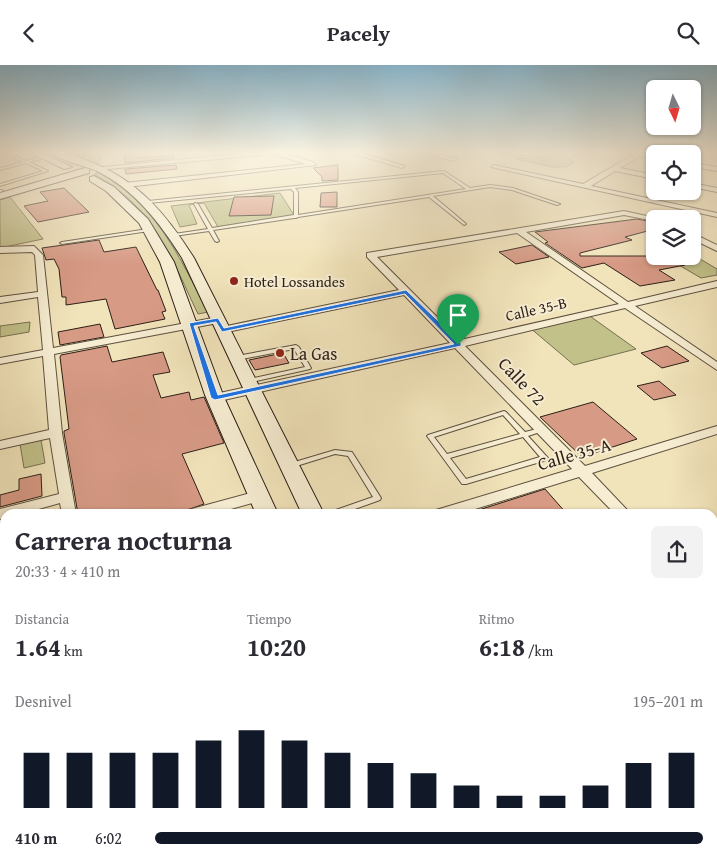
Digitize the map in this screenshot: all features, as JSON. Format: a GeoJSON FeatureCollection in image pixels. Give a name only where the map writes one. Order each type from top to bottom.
{"type":"FeatureCollection","features":[{"type":"Feature","properties":{"kind":"main road"},"geometry":{"type":"LineString","coordinates":[[110,189],[138,216],[167,262],[191,325],[215,398],[236,440],[264,509]]}},
{"type":"Feature","properties":{"kind":"main road"},"geometry":{"type":"LineString","coordinates":[[132,189],[148,202],[174,235],[237,358],[311,509]]}},
{"type":"Feature","properties":{"kind":"street"},"geometry":{"type":"LineString","coordinates":[[601,189],[717,215]]}},
{"type":"Feature","properties":{"kind":"street"},"geometry":{"type":"LineString","coordinates":[[518,230],[624,213],[646,217]]}},
{"type":"Feature","properties":{"kind":"street"},"geometry":{"type":"LineString","coordinates":[[518,230],[717,367]]}},
{"type":"Feature","properties":{"kind":"street","name":"Calle 72"},"geometry":{"type":"LineString","coordinates":[[518,230],[370,255],[619,509]]}},
{"type":"Feature","properties":{"kind":"street"},"geometry":{"type":"LineString","coordinates":[[701,240],[717,248]]}},
{"type":"Feature","properties":{"kind":"street"},"geometry":{"type":"LineString","coordinates":[[0,250],[34,249],[38,255],[56,433],[68,509]]}},
{"type":"Feature","properties":{"kind":"street","name":"Calle 35-B"},"geometry":{"type":"LineString","coordinates":[[215,398],[250,386],[458,345],[717,283]]}},
{"type":"Feature","properties":{"kind":"street"},"geometry":{"type":"LineString","coordinates":[[0,361],[191,325],[220,325],[406,292]]}},
{"type":"Feature","properties":{"kind":"street"},"geometry":{"type":"LineString","coordinates":[[0,300],[41,294]]}},
{"type":"Feature","properties":{"kind":"street","name":"Calle 35-A"},"geometry":{"type":"LineString","coordinates":[[458,509],[717,430]]}},
{"type":"Feature","properties":{"kind":"street"},"geometry":{"type":"LineString","coordinates":[[0,445],[56,433]]}},
{"type":"Feature","properties":{"kind":"street"},"geometry":{"type":"LineString","coordinates":[[211,509],[258,496]]}},
{"type":"Feature","properties":{"kind":"street"},"geometry":{"type":"LineString","coordinates":[[19,509],[65,497]]}},
{"type":"Feature","properties":{"kind":"lane"},"geometry":{"type":"LineString","coordinates":[[148,202],[269,189]]}},
{"type":"Feature","properties":{"kind":"lane"},"geometry":{"type":"LineString","coordinates":[[294,189],[296,192],[296,217]]}},
{"type":"Feature","properties":{"kind":"lane"},"geometry":{"type":"LineString","coordinates":[[174,235],[466,189]]}},
{"type":"Feature","properties":{"kind":"lane"},"geometry":{"type":"LineString","coordinates":[[514,189],[558,204]]}},
{"type":"Feature","properties":{"kind":"lane"},"geometry":{"type":"LineString","coordinates":[[428,195],[464,224]]}},
{"type":"Feature","properties":{"kind":"lane"},"geometry":{"type":"LineString","coordinates":[[196,204],[217,241]]}},
{"type":"Feature","properties":{"kind":"lane"},"geometry":{"type":"LineString","coordinates":[[62,243],[148,230]]}},
{"type":"Feature","properties":{"kind":"lane"},"geometry":{"type":"LineString","coordinates":[[237,358],[296,347],[308,368],[250,386]]}},
{"type":"Feature","properties":{"kind":"lane"},"geometry":{"type":"LineString","coordinates":[[504,413],[524,434],[545,458],[464,481],[430,436],[504,413]]}},
{"type":"Feature","properties":{"kind":"lane"},"geometry":{"type":"LineString","coordinates":[[446,457],[541,430]]}},
{"type":"Feature","properties":{"kind":"lane"},"geometry":{"type":"LineString","coordinates":[[290,466],[335,452],[350,454],[377,498],[346,509]]}},
{"type":"Feature","properties":{"kind":"shaded area"},"geometry":{"type":"Polygon","coordinates":[[[117,189],[125,189],[138,201],[165,234],[208,312],[198,314],[163,242],[145,216],[117,189]]]}},
{"type":"Feature","properties":{"kind":"shaded area"},"geometry":{"type":"Polygon","coordinates":[[[280,193],[294,215],[218,227],[204,203],[189,205],[197,224],[180,227],[171,206],[280,193]]]}},
{"type":"Feature","properties":{"kind":"shaded area"},"geometry":{"type":"Polygon","coordinates":[[[10,197],[43,239],[0,248],[0,200],[10,197]]]}},
{"type":"Feature","properties":{"kind":"shaded area"},"geometry":{"type":"Polygon","coordinates":[[[701,260],[717,269],[717,275],[701,278],[679,265],[701,265],[701,260]]]}},
{"type":"Feature","properties":{"kind":"shaded area"},"geometry":{"type":"Polygon","coordinates":[[[587,314],[636,349],[574,365],[529,327],[587,314]]]}},
{"type":"Feature","properties":{"kind":"shaded area"},"geometry":{"type":"Polygon","coordinates":[[[30,322],[29,332],[0,337],[0,326],[30,322]]]}},
{"type":"Feature","properties":{"kind":"shaded area"},"geometry":{"type":"Polygon","coordinates":[[[41,440],[45,463],[24,468],[20,444],[41,440]]]}},
{"type":"Feature","properties":{"kind":"building"},"geometry":{"type":"Polygon","coordinates":[[[65,189],[89,212],[38,222],[24,206],[48,201],[40,192],[65,189]]]}},
{"type":"Feature","properties":{"kind":"building"},"geometry":{"type":"Polygon","coordinates":[[[337,192],[337,207],[320,207],[321,193],[337,192]]]}},
{"type":"Feature","properties":{"kind":"building"},"geometry":{"type":"Polygon","coordinates":[[[274,196],[271,215],[229,216],[234,197],[274,196]]]}},
{"type":"Feature","properties":{"kind":"building"},"geometry":{"type":"Polygon","coordinates":[[[637,219],[646,221],[646,231],[625,237],[632,240],[580,253],[580,256],[646,256],[646,265],[685,265],[659,270],[675,280],[640,286],[604,263],[582,268],[545,243],[548,242],[535,232],[637,219]]]}},
{"type":"Feature","properties":{"kind":"building"},"geometry":{"type":"Polygon","coordinates":[[[99,240],[104,252],[136,247],[158,290],[166,311],[162,312],[165,319],[115,329],[106,299],[66,305],[66,297],[62,297],[59,269],[54,259],[46,260],[42,248],[99,240]]]}},
{"type":"Feature","properties":{"kind":"building"},"geometry":{"type":"Polygon","coordinates":[[[532,245],[549,257],[516,264],[499,252],[532,245]]]}},
{"type":"Feature","properties":{"kind":"building"},"geometry":{"type":"Polygon","coordinates":[[[100,324],[104,337],[60,345],[58,332],[100,324]]]}},
{"type":"Feature","properties":{"kind":"building"},"geometry":{"type":"Polygon","coordinates":[[[107,346],[112,362],[163,352],[170,372],[153,375],[161,398],[189,392],[191,400],[204,397],[224,443],[182,454],[204,504],[190,509],[77,509],[64,433],[64,431],[69,429],[61,355],[107,346]]]}},
{"type":"Feature","properties":{"kind":"building"},"geometry":{"type":"Polygon","coordinates":[[[667,346],[689,361],[662,368],[641,353],[667,346]]]}},
{"type":"Feature","properties":{"kind":"building"},"geometry":{"type":"Polygon","coordinates":[[[283,353],[289,363],[255,370],[249,360],[283,353]]]}},
{"type":"Feature","properties":{"kind":"building"},"geometry":{"type":"Polygon","coordinates":[[[659,381],[676,395],[654,400],[637,386],[659,381]]]}},
{"type":"Feature","properties":{"kind":"building"},"geometry":{"type":"Polygon","coordinates":[[[593,402],[637,439],[582,457],[540,417],[593,402]]]}},
{"type":"Feature","properties":{"kind":"building"},"geometry":{"type":"Polygon","coordinates":[[[41,474],[42,496],[0,507],[0,495],[19,490],[19,479],[41,474]]]}},
{"type":"Feature","properties":{"kind":"building"},"geometry":{"type":"Polygon","coordinates":[[[545,489],[563,509],[482,509],[545,489]]]}},
{"type":"Feature","properties":{"kind":"place","name":"Hotel Lossandes"},"geometry":{"type":"Point","coordinates":[234,281]}},
{"type":"Feature","properties":{"kind":"place","name":"La Gas"},"geometry":{"type":"Point","coordinates":[280,353]}},
{"type":"Feature","properties":{"kind":"route"},"geometry":{"type":"LineString","coordinates":[[406,292],[458,345],[215,398],[191,325],[218,320],[222,330],[406,292]]}}]}
